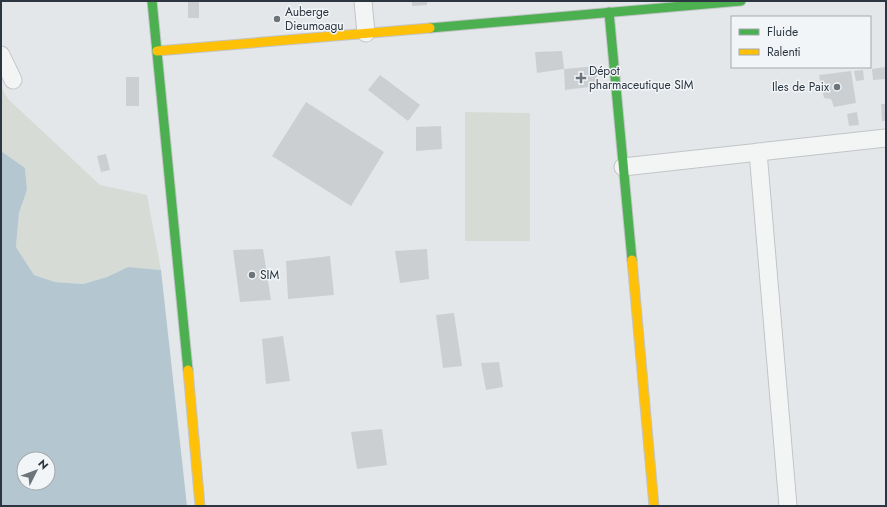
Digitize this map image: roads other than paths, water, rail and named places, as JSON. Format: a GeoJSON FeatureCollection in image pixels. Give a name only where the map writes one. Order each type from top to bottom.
{"type":"FeatureCollection","features":[{"type":"Feature","properties":{"kind":"main road"},"geometry":{"type":"LineString","coordinates":[[152,1],[180,275],[200,506]]}},
{"type":"Feature","properties":{"kind":"main road"},"geometry":{"type":"LineString","coordinates":[[157,50],[742,1]]}},
{"type":"Feature","properties":{"kind":"main road"},"geometry":{"type":"LineString","coordinates":[[610,12],[654,506]]}},
{"type":"Feature","properties":{"kind":"street"},"geometry":{"type":"LineString","coordinates":[[363,1],[366,33]]}},
{"type":"Feature","properties":{"kind":"street"},"geometry":{"type":"LineString","coordinates":[[1,55],[13,80]]}},
{"type":"Feature","properties":{"kind":"street"},"geometry":{"type":"LineString","coordinates":[[623,167],[886,138]]}},
{"type":"Feature","properties":{"kind":"street"},"geometry":{"type":"LineString","coordinates":[[758,152],[788,506]]}},
{"type":"Feature","properties":{"kind":"water"},"geometry":{"type":"Polygon","coordinates":[[[1,151],[25,168],[27,190],[19,213],[16,247],[34,275],[55,282],[83,284],[107,277],[128,267],[161,270],[187,506],[1,506],[1,151]]]}},
{"type":"Feature","properties":{"kind":"place","name":"Auberge Dieumoagu"},"geometry":{"type":"Point","coordinates":[277,19]}},
{"type":"Feature","properties":{"kind":"place","name":"Dépot pharmaceutique SIM"},"geometry":{"type":"Point","coordinates":[581,78]}},
{"type":"Feature","properties":{"kind":"place","name":"Iles de Paix"},"geometry":{"type":"Point","coordinates":[837,87]}},
{"type":"Feature","properties":{"kind":"place","name":"SIM"},"geometry":{"type":"Point","coordinates":[252,275]}}]}
